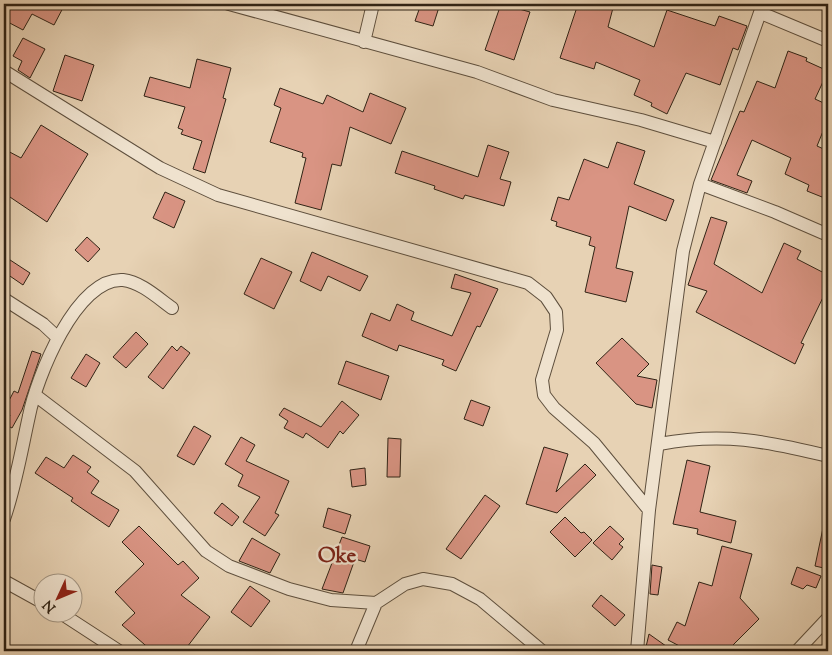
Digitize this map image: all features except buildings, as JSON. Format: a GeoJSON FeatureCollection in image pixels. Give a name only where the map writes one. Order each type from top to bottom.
{"type":"FeatureCollection","features":[{"type":"Feature","properties":{"kind":"street"},"geometry":{"type":"LineString","coordinates":[[229,4],[477,72],[553,100],[641,120],[715,142]]}},
{"type":"Feature","properties":{"kind":"street"},"geometry":{"type":"LineString","coordinates":[[364,42],[373,4]]}},
{"type":"Feature","properties":{"kind":"street"},"geometry":{"type":"LineString","coordinates":[[637,651],[649,510],[683,251],[700,184],[762,8],[828,41]]}},
{"type":"Feature","properties":{"kind":"street"},"geometry":{"type":"LineString","coordinates":[[4,70],[160,168],[218,195],[528,284],[546,297],[556,312],[557,330],[542,380],[544,395],[554,408],[594,443],[649,510]]}},
{"type":"Feature","properties":{"kind":"street"},"geometry":{"type":"LineString","coordinates":[[700,184],[775,212],[828,235]]}},
{"type":"Feature","properties":{"kind":"street"},"geometry":{"type":"LineString","coordinates":[[4,519],[16,479],[35,395],[58,338],[69,318],[88,296],[106,283],[123,280],[143,287],[172,308]]}},
{"type":"Feature","properties":{"kind":"street"},"geometry":{"type":"LineString","coordinates":[[4,299],[42,324],[58,338]]}},
{"type":"Feature","properties":{"kind":"street"},"geometry":{"type":"LineString","coordinates":[[35,395],[135,471],[178,523],[206,551],[229,566],[288,589],[331,600],[376,603]]}},
{"type":"Feature","properties":{"kind":"street"},"geometry":{"type":"LineString","coordinates":[[659,444],[692,438],[723,437],[778,444],[828,456]]}},
{"type":"Feature","properties":{"kind":"street"},"geometry":{"type":"LineString","coordinates":[[356,651],[376,603],[405,584],[423,579],[452,584],[486,603],[542,651]]}},
{"type":"Feature","properties":{"kind":"street"},"geometry":{"type":"LineString","coordinates":[[4,581],[32,596]]}},
{"type":"Feature","properties":{"kind":"street"},"geometry":{"type":"LineString","coordinates":[[797,651],[828,618]]}},
{"type":"Feature","properties":{"kind":"street"},"geometry":{"type":"LineString","coordinates":[[74,622],[119,651]]}},
{"type":"Feature","properties":{"kind":"district","name":"Oke"},"geometry":{"type":"Point","coordinates":[337,557]}}]}
